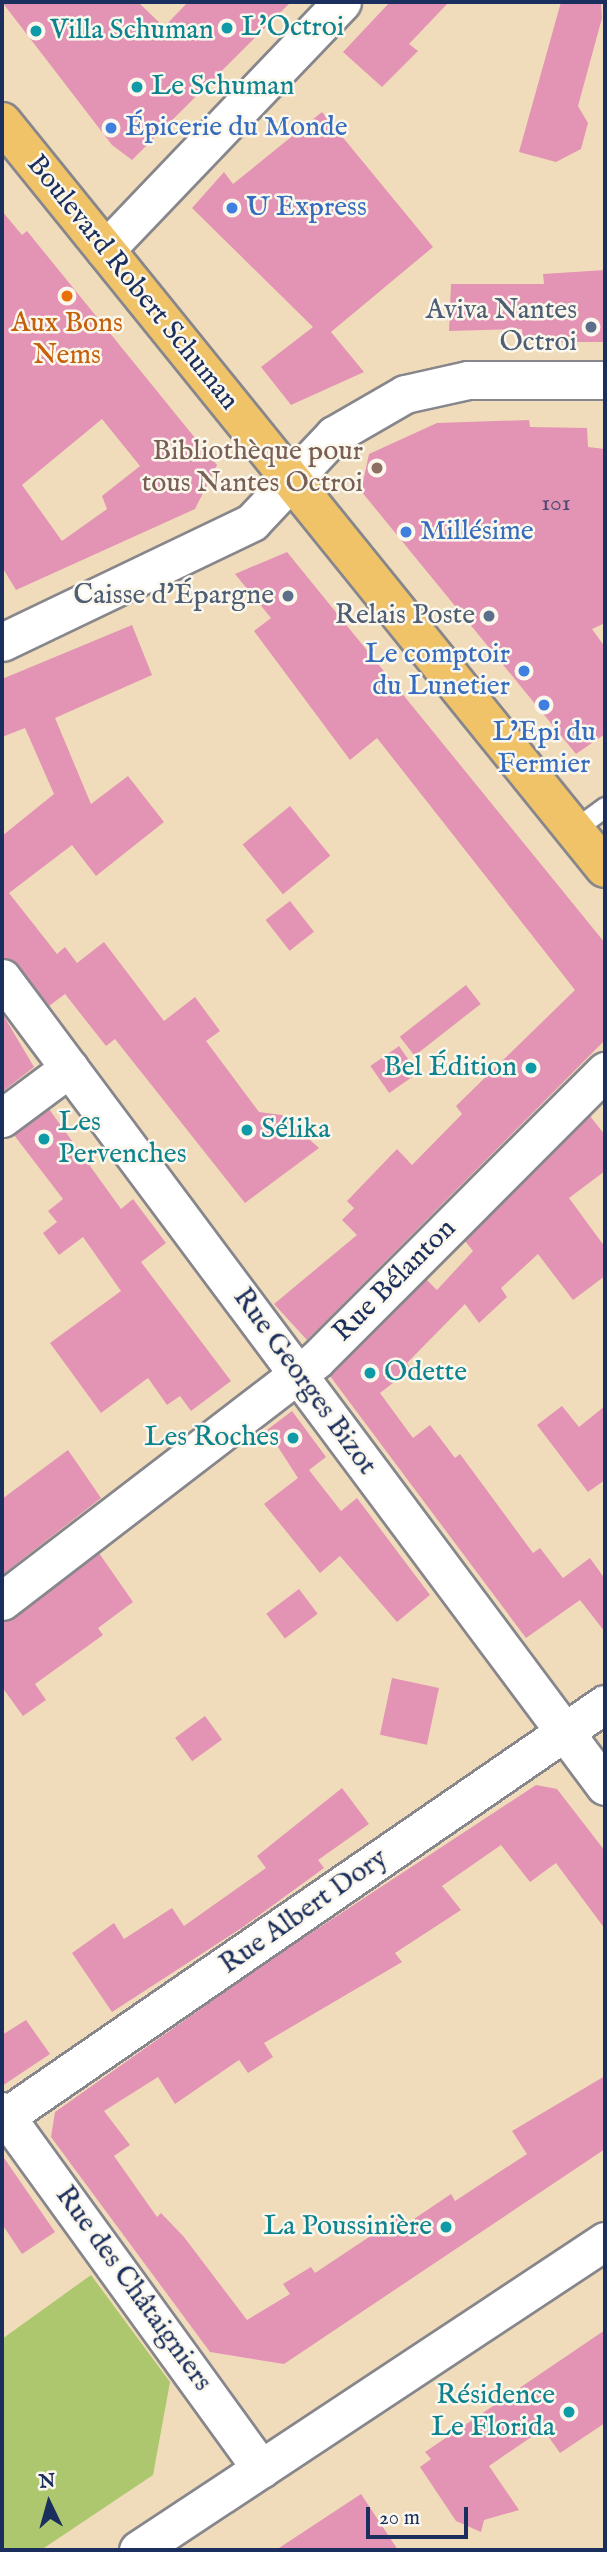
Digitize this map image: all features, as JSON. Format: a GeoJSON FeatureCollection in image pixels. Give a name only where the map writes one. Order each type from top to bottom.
{"type":"FeatureCollection","features":[{"type":"Feature","properties":{"kind":"main road","name":"Boulevard Robert Schuman"},"geometry":{"type":"LineString","coordinates":[[2,122],[295,478],[590,818],[605,868]]}},
{"type":"Feature","properties":{"kind":"street"},"geometry":{"type":"LineString","coordinates":[[106,250],[342,2]]}},
{"type":"Feature","properties":{"kind":"street"},"geometry":{"type":"LineString","coordinates":[[2,642],[252,522],[334,435],[405,394],[468,380],[605,380]]}},
{"type":"Feature","properties":{"kind":"street","name":"Rue Georges Bizot"},"geometry":{"type":"LineString","coordinates":[[2,978],[605,1786]]}},
{"type":"Feature","properties":{"kind":"street"},"geometry":{"type":"LineString","coordinates":[[2,1118],[69,1068]]}},
{"type":"Feature","properties":{"kind":"street","name":"Rue Bélanton"},"geometry":{"type":"LineString","coordinates":[[2,1601],[298,1375],[605,1071]]}},
{"type":"Feature","properties":{"kind":"street","name":"Rue Albert Dory"},"geometry":{"type":"LineString","coordinates":[[3,2116],[605,1704]]}},
{"type":"Feature","properties":{"kind":"street","name":"Rue des Châtaigniers"},"geometry":{"type":"LineString","coordinates":[[3,2116],[261,2469]]}},
{"type":"Feature","properties":{"kind":"street"},"geometry":{"type":"LineString","coordinates":[[138,2550],[605,2241]]}},
{"type":"Feature","properties":{"kind":"green space"},"geometry":{"type":"Polygon","coordinates":[[[91,2275],[170,2382],[153,2475],[41,2550],[2,2550],[2,2339],[91,2275]]]}},
{"type":"Feature","properties":{"kind":"building","name":"Le Schuman"},"geometry":{"type":"Polygon","coordinates":[[[2,2],[138,2],[164,27],[188,2],[291,2],[132,160],[112,145],[2,2]]]}},
{"type":"Feature","properties":{"kind":"building"},"geometry":{"type":"Polygon","coordinates":[[[390,2],[449,2],[409,44],[418,51],[382,87],[343,52],[390,2]]]}},
{"type":"Feature","properties":{"kind":"building"},"geometry":{"type":"Polygon","coordinates":[[[561,2],[601,2],[602,18],[578,106],[588,123],[581,149],[556,162],[519,152],[561,2]]]}},
{"type":"Feature","properties":{"kind":"building"},"geometry":{"type":"Polygon","coordinates":[[[322,112],[433,247],[331,332],[364,372],[291,405],[261,367],[313,327],[192,208],[224,172],[233,184],[322,112]]]}},
{"type":"Feature","properties":{"kind":"building"},"geometry":{"type":"Polygon","coordinates":[[[2,211],[22,235],[27,231],[217,465],[195,509],[16,590],[2,567],[2,211]],[[102,419],[22,485],[62,541],[107,509],[102,496],[140,466],[102,419]]]}},
{"type":"Feature","properties":{"kind":"building"},"geometry":{"type":"Polygon","coordinates":[[[605,270],[605,342],[522,342],[522,329],[449,331],[451,284],[544,284],[543,274],[605,270]]]}},
{"type":"Feature","properties":{"kind":"building"},"geometry":{"type":"Polygon","coordinates":[[[529,420],[530,427],[587,428],[588,447],[605,449],[605,623],[592,629],[605,647],[605,734],[576,754],[361,491],[369,454],[437,423],[529,420]]]}},
{"type":"Feature","properties":{"kind":"building"},"geometry":{"type":"Polygon","coordinates":[[[287,552],[605,943],[605,1040],[307,1340],[274,1304],[357,1235],[342,1220],[354,1208],[347,1201],[397,1149],[412,1165],[462,1114],[456,1106],[575,990],[377,738],[350,760],[254,631],[271,618],[235,574],[287,552]]]}},
{"type":"Feature","properties":{"kind":"building"},"geometry":{"type":"Polygon","coordinates":[[[132,625],[152,675],[55,718],[91,804],[128,776],[164,822],[96,876],[72,845],[9,893],[57,954],[65,947],[77,963],[104,942],[164,1021],[195,997],[220,1031],[206,1041],[259,1112],[282,1115],[319,1148],[245,1203],[115,1039],[106,1046],[65,994],[49,1006],[18,965],[2,957],[2,836],[54,794],[25,728],[2,737],[2,679],[132,625]]]}},
{"type":"Feature","properties":{"kind":"building"},"geometry":{"type":"Polygon","coordinates":[[[290,806],[330,856],[283,894],[243,844],[290,806]]]}},
{"type":"Feature","properties":{"kind":"building"},"geometry":{"type":"Polygon","coordinates":[[[290,901],[314,932],[290,951],[266,920],[290,901]]]}},
{"type":"Feature","properties":{"kind":"building"},"geometry":{"type":"Polygon","coordinates":[[[466,985],[481,1004],[415,1056],[400,1037],[466,985]]]}},
{"type":"Feature","properties":{"kind":"building"},"geometry":{"type":"Polygon","coordinates":[[[2,1013],[34,1067],[2,1092],[2,1013]]]}},
{"type":"Feature","properties":{"kind":"building"},"geometry":{"type":"Polygon","coordinates":[[[399,1046],[418,1073],[389,1093],[370,1066],[399,1046]]]}},
{"type":"Feature","properties":{"kind":"building"},"geometry":{"type":"Polygon","coordinates":[[[49,1109],[121,1209],[133,1199],[166,1243],[141,1262],[231,1381],[191,1411],[180,1396],[167,1405],[148,1378],[101,1413],[50,1343],[121,1291],[83,1237],[59,1255],[43,1233],[57,1222],[48,1211],[63,1199],[14,1135],[49,1109]]]}},
{"type":"Feature","properties":{"kind":"building"},"geometry":{"type":"Polygon","coordinates":[[[590,1116],[605,1135],[605,1171],[569,1198],[605,1247],[605,1276],[573,1300],[538,1254],[501,1288],[507,1297],[479,1323],[465,1304],[407,1363],[411,1369],[380,1393],[413,1438],[430,1425],[455,1458],[460,1454],[533,1553],[540,1548],[563,1578],[590,1558],[605,1579],[605,1632],[580,1600],[526,1638],[330,1376],[426,1279],[437,1290],[473,1251],[465,1241],[590,1116]]]}},
{"type":"Feature","properties":{"kind":"building"},"geometry":{"type":"Polygon","coordinates":[[[562,1406],[579,1427],[605,1406],[605,1480],[588,1492],[537,1425],[562,1406]]]}},
{"type":"Feature","properties":{"kind":"building"},"geometry":{"type":"Polygon","coordinates":[[[292,1411],[326,1457],[309,1470],[341,1511],[357,1498],[430,1595],[397,1622],[340,1556],[320,1573],[264,1504],[298,1478],[267,1430],[292,1411]]]}},
{"type":"Feature","properties":{"kind":"building"},"geometry":{"type":"Polygon","coordinates":[[[68,1450],[101,1498],[2,1575],[2,1499],[68,1450]]]}},
{"type":"Feature","properties":{"kind":"building"},"geometry":{"type":"Polygon","coordinates":[[[99,1553],[133,1602],[98,1628],[103,1635],[35,1684],[46,1700],[23,1716],[2,1687],[2,1622],[99,1553]]]}},
{"type":"Feature","properties":{"kind":"building"},"geometry":{"type":"Polygon","coordinates":[[[299,1589],[318,1614],[285,1638],[266,1614],[299,1589]]]}},
{"type":"Feature","properties":{"kind":"building"},"geometry":{"type":"Polygon","coordinates":[[[392,1678],[439,1688],[427,1745],[380,1735],[392,1678]]]}},
{"type":"Feature","properties":{"kind":"building"},"geometry":{"type":"Polygon","coordinates":[[[205,1716],[222,1739],[192,1761],[175,1738],[205,1716]]]}},
{"type":"Feature","properties":{"kind":"building"},"geometry":{"type":"Polygon","coordinates":[[[536,1785],[557,1789],[605,1851],[605,1929],[556,1863],[530,1882],[501,1845],[442,1886],[461,1910],[395,1953],[402,1962],[264,2043],[273,2057],[248,2073],[239,2060],[175,2104],[158,2077],[104,2111],[130,2145],[114,2156],[157,2217],[161,2213],[184,2237],[247,2320],[290,2294],[283,2284],[311,2267],[315,2273],[399,2217],[405,2225],[451,2194],[455,2201],[527,2154],[512,2131],[605,2076],[605,2149],[284,2364],[210,2352],[51,2137],[55,2112],[267,1962],[536,1785]]]}},
{"type":"Feature","properties":{"kind":"building"},"geometry":{"type":"Polygon","coordinates":[[[342,1788],[369,1824],[318,1860],[324,1868],[243,1927],[112,2012],[72,1953],[114,1923],[124,1939],[172,1908],[184,1926],[266,1868],[257,1856],[342,1788]]]}},
{"type":"Feature","properties":{"kind":"building"},"geometry":{"type":"Polygon","coordinates":[[[26,2020],[50,2054],[2,2086],[2,2035],[26,2020]]]}},
{"type":"Feature","properties":{"kind":"building"},"geometry":{"type":"Polygon","coordinates":[[[2,2155],[55,2232],[22,2254],[2,2224],[2,2155]]]}},
{"type":"Feature","properties":{"kind":"building"},"geometry":{"type":"Polygon","coordinates":[[[605,2330],[605,2423],[560,2453],[543,2429],[489,2466],[519,2510],[484,2520],[481,2532],[456,2521],[420,2467],[431,2459],[425,2452],[605,2330]]]}},
{"type":"Feature","properties":{"kind":"building"},"geometry":{"type":"Polygon","coordinates":[[[361,2494],[398,2550],[276,2550],[361,2494]]]}},
{"type":"Feature","properties":{"kind":"place","name":"L'Octroi"},"geometry":{"type":"Point","coordinates":[227,28]}},
{"type":"Feature","properties":{"kind":"place","name":"Villa Schuman"},"geometry":{"type":"Point","coordinates":[36,31]}},
{"type":"Feature","properties":{"kind":"place","name":"Le Schuman"},"geometry":{"type":"Point","coordinates":[137,87]}},
{"type":"Feature","properties":{"kind":"place","name":"Épicerie du Monde"},"geometry":{"type":"Point","coordinates":[111,128]}},
{"type":"Feature","properties":{"kind":"place","name":"U Express"},"geometry":{"type":"Point","coordinates":[232,208]}},
{"type":"Feature","properties":{"kind":"place","name":"Aux Bons Nems"},"geometry":{"type":"Point","coordinates":[67,296]}},
{"type":"Feature","properties":{"kind":"place","name":"Aviva Nantes Octroi"},"geometry":{"type":"Point","coordinates":[591,327]}},
{"type":"Feature","properties":{"kind":"place","name":"Bibliothèque pour tous Nantes Octroi"},"geometry":{"type":"Point","coordinates":[377,468]}},
{"type":"Feature","properties":{"kind":"place","name":"Millésime"},"geometry":{"type":"Point","coordinates":[406,532]}},
{"type":"Feature","properties":{"kind":"place","name":"Caisse d'Épargne"},"geometry":{"type":"Point","coordinates":[288,596]}},
{"type":"Feature","properties":{"kind":"place","name":"Relais Poste"},"geometry":{"type":"Point","coordinates":[489,616]}},
{"type":"Feature","properties":{"kind":"place","name":"Le comptoir du Lunetier"},"geometry":{"type":"Point","coordinates":[524,671]}},
{"type":"Feature","properties":{"kind":"place","name":"L’Epi du Fermier"},"geometry":{"type":"Point","coordinates":[544,705]}},
{"type":"Feature","properties":{"kind":"place","name":"Bel Édition"},"geometry":{"type":"Point","coordinates":[531,1068]}},
{"type":"Feature","properties":{"kind":"place","name":"Sélika"},"geometry":{"type":"Point","coordinates":[247,1130]}},
{"type":"Feature","properties":{"kind":"place","name":"Les Pervenches"},"geometry":{"type":"Point","coordinates":[44,1139]}},
{"type":"Feature","properties":{"kind":"place","name":"Odette"},"geometry":{"type":"Point","coordinates":[370,1373]}},
{"type":"Feature","properties":{"kind":"place","name":"Les Roches"},"geometry":{"type":"Point","coordinates":[293,1438]}},
{"type":"Feature","properties":{"kind":"place","name":"La Poussinière"},"geometry":{"type":"Point","coordinates":[446,2227]}},
{"type":"Feature","properties":{"kind":"place","name":"Résidence Le Florida"},"geometry":{"type":"Point","coordinates":[569,2412]}}]}
